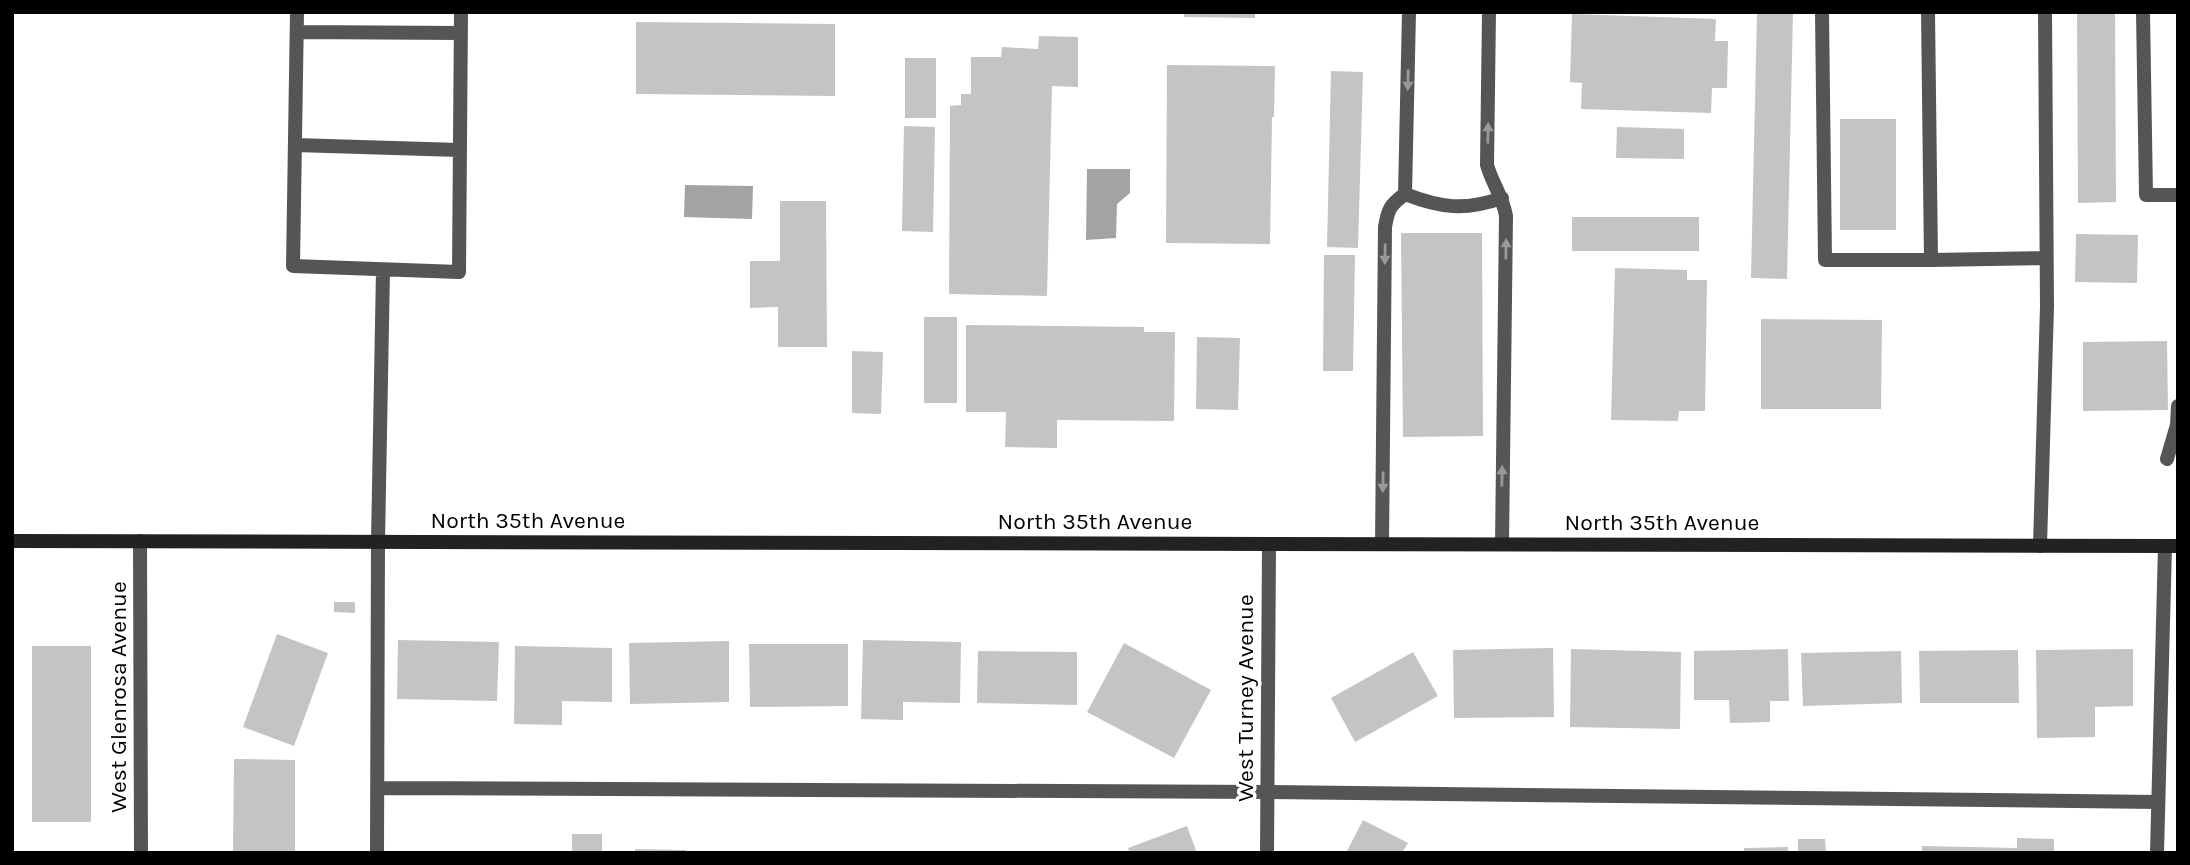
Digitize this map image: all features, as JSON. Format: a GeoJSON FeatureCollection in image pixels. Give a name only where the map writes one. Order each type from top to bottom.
{"type":"FeatureCollection","features":[{"type":"Feature","properties":{"kind":"main road","name":"North 35th Avenue"},"geometry":{"type":"LineString","coordinates":[[12,541],[2171,545]]}},
{"type":"Feature","properties":{"kind":"street"},"geometry":{"type":"LineString","coordinates":[[297,12],[293,266],[459,272],[461,12]]}},
{"type":"Feature","properties":{"kind":"street"},"geometry":{"type":"LineString","coordinates":[[1405,194],[1409,12]]}},
{"type":"Feature","properties":{"kind":"street"},"geometry":{"type":"LineString","coordinates":[[1489,12],[1487,165],[1490,178],[1502,198],[1506,216],[1502,544]]}},
{"type":"Feature","properties":{"kind":"street"},"geometry":{"type":"LineString","coordinates":[[1822,12],[1825,260],[2046,258]]}},
{"type":"Feature","properties":{"kind":"street"},"geometry":{"type":"LineString","coordinates":[[1928,12],[1931,260]]}},
{"type":"Feature","properties":{"kind":"street"},"geometry":{"type":"LineString","coordinates":[[2040,545],[2047,306],[2045,12]]}},
{"type":"Feature","properties":{"kind":"street"},"geometry":{"type":"LineString","coordinates":[[2143,12],[2146,195],[2178,195]]}},
{"type":"Feature","properties":{"kind":"street"},"geometry":{"type":"LineString","coordinates":[[297,32],[461,33]]}},
{"type":"Feature","properties":{"kind":"street"},"geometry":{"type":"LineString","coordinates":[[295,145],[459,150]]}},
{"type":"Feature","properties":{"kind":"street"},"geometry":{"type":"LineString","coordinates":[[1405,194],[1441,206],[1461,208],[1481,206],[1502,198]]}},
{"type":"Feature","properties":{"kind":"street"},"geometry":{"type":"LineString","coordinates":[[1382,544],[1385,227],[1388,210],[1405,194]]}},
{"type":"Feature","properties":{"kind":"street"},"geometry":{"type":"LineString","coordinates":[[377,853],[378,542],[383,270]]}},
{"type":"Feature","properties":{"kind":"street"},"geometry":{"type":"LineString","coordinates":[[2167,459],[2177,425],[2178,406]]}},
{"type":"Feature","properties":{"kind":"street","name":"West Glenrosa Avenue"},"geometry":{"type":"LineString","coordinates":[[140,541],[141,853]]}},
{"type":"Feature","properties":{"kind":"street","name":"West Turney Avenue"},"geometry":{"type":"LineString","coordinates":[[1267,853],[1269,544]]}},
{"type":"Feature","properties":{"kind":"street"},"geometry":{"type":"LineString","coordinates":[[2157,853],[2157,803],[2171,545]]}},
{"type":"Feature","properties":{"kind":"street"},"geometry":{"type":"LineString","coordinates":[[377,788],[1267,792],[2157,803]]}},
{"type":"Feature","properties":{"kind":"shaded area"},"geometry":{"type":"Polygon","coordinates":[[[1087,169],[1130,169],[1130,193],[1117,204],[1116,238],[1086,240],[1087,169]]]}},
{"type":"Feature","properties":{"kind":"shaded area"},"geometry":{"type":"Polygon","coordinates":[[[685,185],[753,186],[752,219],[684,217],[685,185]]]}},
{"type":"Feature","properties":{"kind":"building"},"geometry":{"type":"Polygon","coordinates":[[[1184,12],[1255,12],[1255,18],[1184,17],[1184,12]]]}},
{"type":"Feature","properties":{"kind":"building"},"geometry":{"type":"Polygon","coordinates":[[[1757,12],[1793,12],[1787,279],[1751,278],[1757,12]]]}},
{"type":"Feature","properties":{"kind":"building"},"geometry":{"type":"Polygon","coordinates":[[[2077,12],[2115,12],[2116,202],[2078,203],[2077,12]]]}},
{"type":"Feature","properties":{"kind":"building"},"geometry":{"type":"Polygon","coordinates":[[[1572,14],[1716,19],[1715,41],[1728,41],[1727,88],[1712,88],[1711,113],[1581,109],[1582,83],[1570,82],[1572,14]]]}},
{"type":"Feature","properties":{"kind":"building"},"geometry":{"type":"Polygon","coordinates":[[[636,22],[835,24],[835,96],[636,94],[636,22]]]}},
{"type":"Feature","properties":{"kind":"building"},"geometry":{"type":"Polygon","coordinates":[[[1039,36],[1078,37],[1078,87],[1052,86],[1047,296],[949,294],[950,106],[961,105],[961,94],[971,94],[971,57],[1001,57],[1002,47],[1038,49],[1039,36]]]}},
{"type":"Feature","properties":{"kind":"building"},"geometry":{"type":"Polygon","coordinates":[[[905,58],[936,58],[936,118],[905,118],[905,58]]]}},
{"type":"Feature","properties":{"kind":"building"},"geometry":{"type":"Polygon","coordinates":[[[1167,65],[1275,66],[1270,244],[1166,243],[1167,65]]]}},
{"type":"Feature","properties":{"kind":"building"},"geometry":{"type":"Polygon","coordinates":[[[1331,71],[1363,72],[1358,248],[1327,247],[1331,71]]]}},
{"type":"Feature","properties":{"kind":"building"},"geometry":{"type":"Polygon","coordinates":[[[1840,119],[1896,119],[1896,230],[1840,230],[1840,119]]]}},
{"type":"Feature","properties":{"kind":"building"},"geometry":{"type":"Polygon","coordinates":[[[904,126],[935,127],[933,232],[902,231],[904,126]]]}},
{"type":"Feature","properties":{"kind":"building"},"geometry":{"type":"Polygon","coordinates":[[[1617,127],[1684,129],[1684,159],[1616,158],[1617,127]]]}},
{"type":"Feature","properties":{"kind":"building"},"geometry":{"type":"Polygon","coordinates":[[[780,201],[826,201],[827,347],[778,347],[778,307],[750,308],[750,261],[780,261],[780,201]]]}},
{"type":"Feature","properties":{"kind":"building"},"geometry":{"type":"Polygon","coordinates":[[[1572,217],[1699,217],[1699,251],[1572,251],[1572,217]]]}},
{"type":"Feature","properties":{"kind":"building"},"geometry":{"type":"Polygon","coordinates":[[[1401,233],[1482,233],[1483,436],[1403,437],[1401,233]]]}},
{"type":"Feature","properties":{"kind":"building"},"geometry":{"type":"Polygon","coordinates":[[[2076,234],[2138,235],[2137,283],[2075,282],[2076,234]]]}},
{"type":"Feature","properties":{"kind":"building"},"geometry":{"type":"Polygon","coordinates":[[[1324,255],[1355,255],[1353,371],[1323,371],[1324,255]]]}},
{"type":"Feature","properties":{"kind":"building"},"geometry":{"type":"Polygon","coordinates":[[[1615,268],[1687,270],[1687,280],[1707,280],[1705,411],[1679,411],[1678,421],[1611,420],[1615,268]]]}},
{"type":"Feature","properties":{"kind":"building"},"geometry":{"type":"Polygon","coordinates":[[[924,317],[957,317],[957,403],[924,403],[924,317]]]}},
{"type":"Feature","properties":{"kind":"building"},"geometry":{"type":"Polygon","coordinates":[[[1761,319],[1882,320],[1881,409],[1761,409],[1761,319]]]}},
{"type":"Feature","properties":{"kind":"building"},"geometry":{"type":"Polygon","coordinates":[[[966,325],[1144,327],[1144,332],[1175,332],[1174,421],[1057,420],[1057,448],[1005,447],[1006,412],[966,412],[966,325]]]}},
{"type":"Feature","properties":{"kind":"building"},"geometry":{"type":"Polygon","coordinates":[[[1197,337],[1240,338],[1238,410],[1196,409],[1197,337]]]}},
{"type":"Feature","properties":{"kind":"building"},"geometry":{"type":"Polygon","coordinates":[[[2167,341],[2168,410],[2083,411],[2083,342],[2167,341]]]}},
{"type":"Feature","properties":{"kind":"building"},"geometry":{"type":"Polygon","coordinates":[[[852,351],[883,352],[881,414],[852,413],[852,351]]]}},
{"type":"Feature","properties":{"kind":"building"},"geometry":{"type":"Polygon","coordinates":[[[334,602],[355,602],[355,613],[334,612],[334,602]]]}},
{"type":"Feature","properties":{"kind":"building"},"geometry":{"type":"Polygon","coordinates":[[[277,634],[328,653],[294,746],[243,727],[277,634]]]}},
{"type":"Feature","properties":{"kind":"building"},"geometry":{"type":"Polygon","coordinates":[[[398,640],[499,642],[497,701],[397,699],[398,640]]]}},
{"type":"Feature","properties":{"kind":"building"},"geometry":{"type":"Polygon","coordinates":[[[863,640],[961,642],[960,703],[903,702],[903,720],[861,719],[863,640]]]}},
{"type":"Feature","properties":{"kind":"building"},"geometry":{"type":"Polygon","coordinates":[[[729,641],[729,702],[630,704],[629,643],[729,641]]]}},
{"type":"Feature","properties":{"kind":"building"},"geometry":{"type":"Polygon","coordinates":[[[1124,643],[1211,690],[1174,758],[1087,712],[1124,643]]]}},
{"type":"Feature","properties":{"kind":"building"},"geometry":{"type":"Polygon","coordinates":[[[749,644],[848,644],[848,706],[750,707],[749,644]]]}},
{"type":"Feature","properties":{"kind":"building"},"geometry":{"type":"Polygon","coordinates":[[[32,646],[91,646],[91,822],[32,822],[32,646]]]}},
{"type":"Feature","properties":{"kind":"building"},"geometry":{"type":"Polygon","coordinates":[[[515,646],[612,648],[612,702],[562,701],[562,725],[514,724],[515,646]]]}},
{"type":"Feature","properties":{"kind":"building"},"geometry":{"type":"Polygon","coordinates":[[[1553,648],[1554,717],[1454,718],[1453,650],[1553,648]]]}},
{"type":"Feature","properties":{"kind":"building"},"geometry":{"type":"Polygon","coordinates":[[[1571,649],[1681,652],[1680,729],[1570,727],[1571,649]]]}},
{"type":"Feature","properties":{"kind":"building"},"geometry":{"type":"Polygon","coordinates":[[[1788,649],[1789,701],[1770,701],[1770,722],[1730,723],[1729,700],[1694,700],[1694,651],[1788,649]]]}},
{"type":"Feature","properties":{"kind":"building"},"geometry":{"type":"Polygon","coordinates":[[[2133,649],[2133,706],[2095,707],[2095,737],[2037,738],[2036,650],[2133,649]]]}},
{"type":"Feature","properties":{"kind":"building"},"geometry":{"type":"Polygon","coordinates":[[[2018,650],[2019,703],[1920,703],[1919,651],[2018,650]]]}},
{"type":"Feature","properties":{"kind":"building"},"geometry":{"type":"Polygon","coordinates":[[[978,651],[1077,652],[1077,705],[977,703],[978,651]]]}},
{"type":"Feature","properties":{"kind":"building"},"geometry":{"type":"Polygon","coordinates":[[[1901,651],[1902,703],[1803,706],[1801,653],[1901,651]]]}},
{"type":"Feature","properties":{"kind":"building"},"geometry":{"type":"Polygon","coordinates":[[[1413,652],[1438,696],[1355,742],[1331,698],[1413,652]]]}},
{"type":"Feature","properties":{"kind":"building"},"geometry":{"type":"Polygon","coordinates":[[[234,759],[295,760],[295,853],[233,853],[234,759]]]}},
{"type":"Feature","properties":{"kind":"building"},"geometry":{"type":"Polygon","coordinates":[[[1363,820],[1408,843],[1402,853],[1346,853],[1363,820]]]}},
{"type":"Feature","properties":{"kind":"building"},"geometry":{"type":"Polygon","coordinates":[[[1187,826],[1197,853],[1130,853],[1128,848],[1187,826]]]}},
{"type":"Feature","properties":{"kind":"building"},"geometry":{"type":"Polygon","coordinates":[[[572,834],[602,834],[602,853],[572,853],[572,834]]]}},
{"type":"Feature","properties":{"kind":"building"},"geometry":{"type":"Polygon","coordinates":[[[2017,838],[2054,839],[2054,853],[1922,853],[1922,846],[2017,848],[2017,838]]]}},
{"type":"Feature","properties":{"kind":"building"},"geometry":{"type":"Polygon","coordinates":[[[1798,839],[1825,839],[1826,853],[1798,853],[1798,839]]]}},
{"type":"Feature","properties":{"kind":"building"},"geometry":{"type":"Polygon","coordinates":[[[1788,847],[1788,853],[1744,853],[1744,848],[1788,847]]]}},
{"type":"Feature","properties":{"kind":"building"},"geometry":{"type":"Polygon","coordinates":[[[635,849],[686,850],[686,853],[635,853],[635,849]]]}}]}
